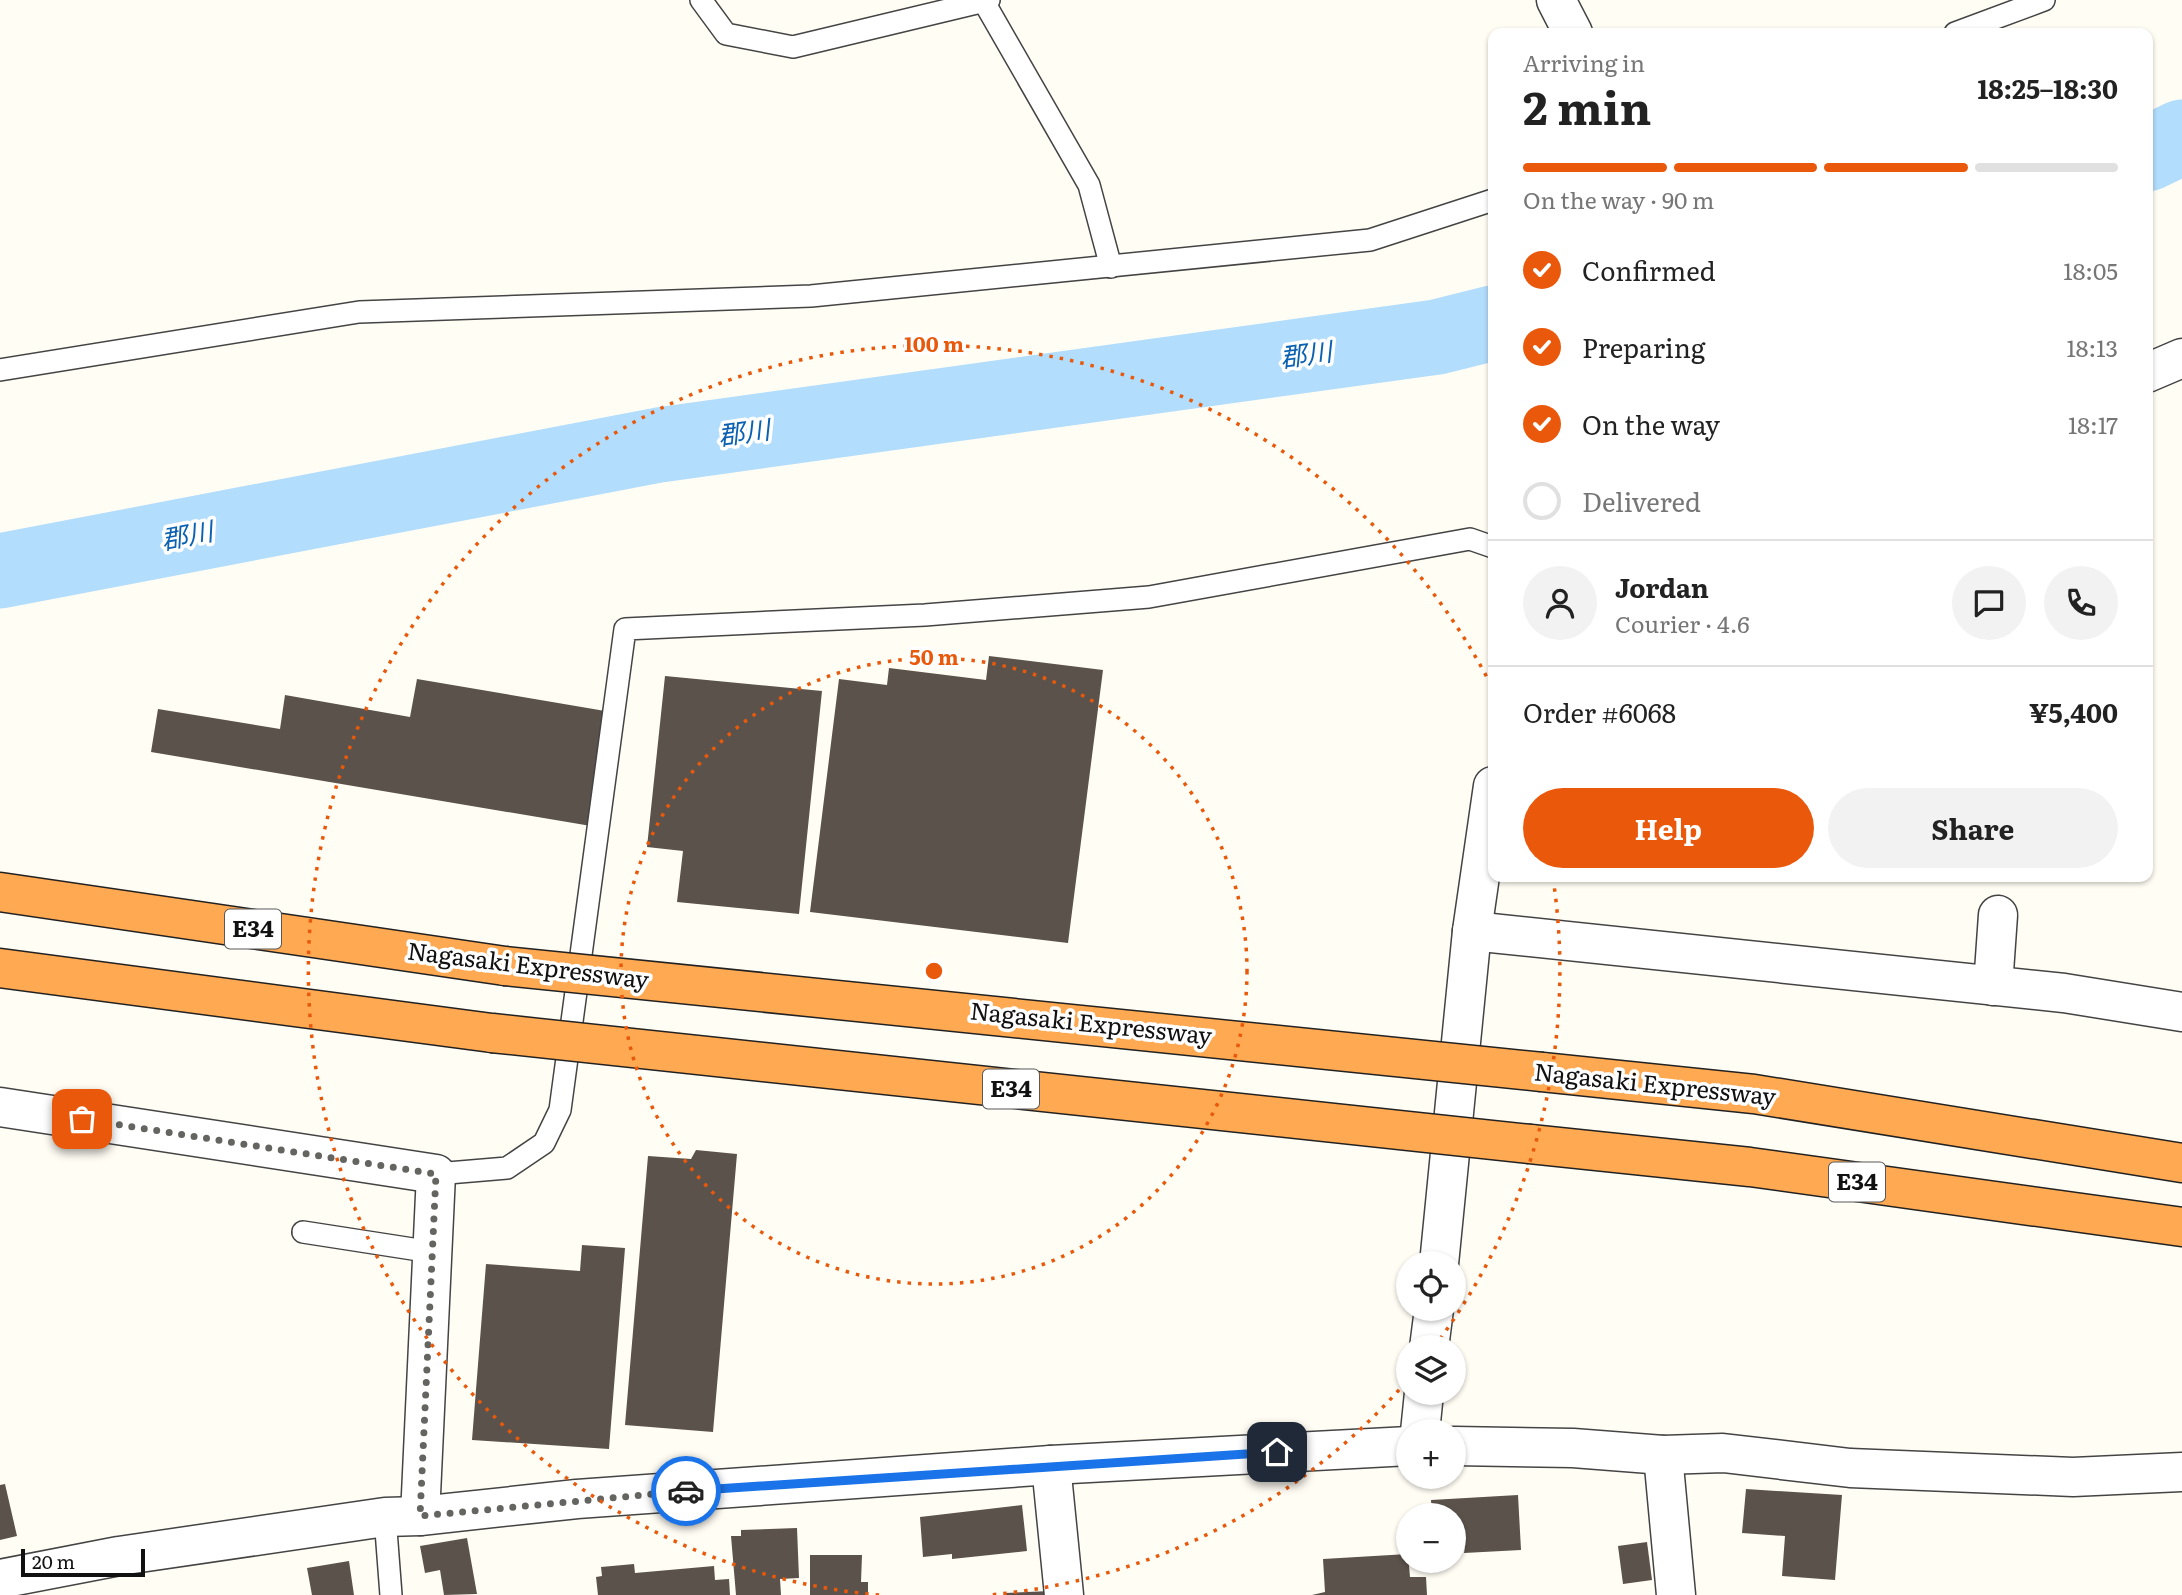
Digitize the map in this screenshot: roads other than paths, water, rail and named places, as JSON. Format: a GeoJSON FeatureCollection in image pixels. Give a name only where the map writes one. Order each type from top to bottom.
{"type":"FeatureCollection","features":[{"type":"Feature","properties":{"kind":"highway","name":"Nagasaki Expressway"},"geometry":{"type":"LineString","coordinates":[[0,892],[505,966],[1754,1094],[2182,1163]]}},
{"type":"Feature","properties":{"kind":"highway","name":"E34"},"geometry":{"type":"LineString","coordinates":[[0,968],[492,1033],[1750,1167],[2182,1227]]}},
{"type":"Feature","properties":{"kind":"street"},"geometry":{"type":"LineString","coordinates":[[1556,0],[1570,28]]}},
{"type":"Feature","properties":{"kind":"street"},"geometry":{"type":"LineString","coordinates":[[2153,370],[2182,358]]}},
{"type":"Feature","properties":{"kind":"street"},"geometry":{"type":"LineString","coordinates":[[1440,1251],[1472,931],[1488,821]]}},
{"type":"Feature","properties":{"kind":"street"},"geometry":{"type":"LineString","coordinates":[[1993,986],[1998,915]]}},
{"type":"Feature","properties":{"kind":"street"},"geometry":{"type":"LineString","coordinates":[[1472,931],[2064,993],[2182,1012]]}},
{"type":"Feature","properties":{"kind":"street"},"geometry":{"type":"LineString","coordinates":[[0,1107],[436,1174],[432,1252],[403,1516]]}},
{"type":"Feature","properties":{"kind":"street"},"geometry":{"type":"LineString","coordinates":[[1466,1446],[1573,1448],[1663,1455],[1723,1453],[1850,1468],[2073,1477],[2182,1472]]}},
{"type":"Feature","properties":{"kind":"street"},"geometry":{"type":"LineString","coordinates":[[0,1578],[119,1556],[403,1516],[577,1499],[1051,1465],[1396,1447]]}},
{"type":"Feature","properties":{"kind":"street"},"geometry":{"type":"LineString","coordinates":[[1663,1455],[1676,1595]]}},
{"type":"Feature","properties":{"kind":"street"},"geometry":{"type":"LineString","coordinates":[[1051,1465],[1064,1595]]}},
{"type":"Feature","properties":{"kind":"lane"},"geometry":{"type":"LineString","coordinates":[[701,0],[726,34],[793,47],[986,1],[1089,185],[1111,267]]}},
{"type":"Feature","properties":{"kind":"lane"},"geometry":{"type":"LineString","coordinates":[[1968,28],[2044,0]]}},
{"type":"Feature","properties":{"kind":"lane"},"geometry":{"type":"LineString","coordinates":[[0,370],[359,312],[811,296],[1370,240],[1488,202]]}},
{"type":"Feature","properties":{"kind":"lane"},"geometry":{"type":"LineString","coordinates":[[436,1174],[508,1168],[544,1143],[560,1110],[625,629],[925,615],[1149,597],[1470,539],[1488,546]]}},
{"type":"Feature","properties":{"kind":"lane"},"geometry":{"type":"LineString","coordinates":[[303,1232],[432,1252]]}},
{"type":"Feature","properties":{"kind":"lane"},"geometry":{"type":"LineString","coordinates":[[391,1595],[403,1516]]}},
{"type":"Feature","properties":{"kind":"waterway","name":"郡川"},"geometry":{"type":"LineString","coordinates":[[2153,151],[2182,137]]}},
{"type":"Feature","properties":{"kind":"waterway","name":"郡川"},"geometry":{"type":"LineString","coordinates":[[0,571],[659,445],[1437,337],[1488,324]]}}]}
